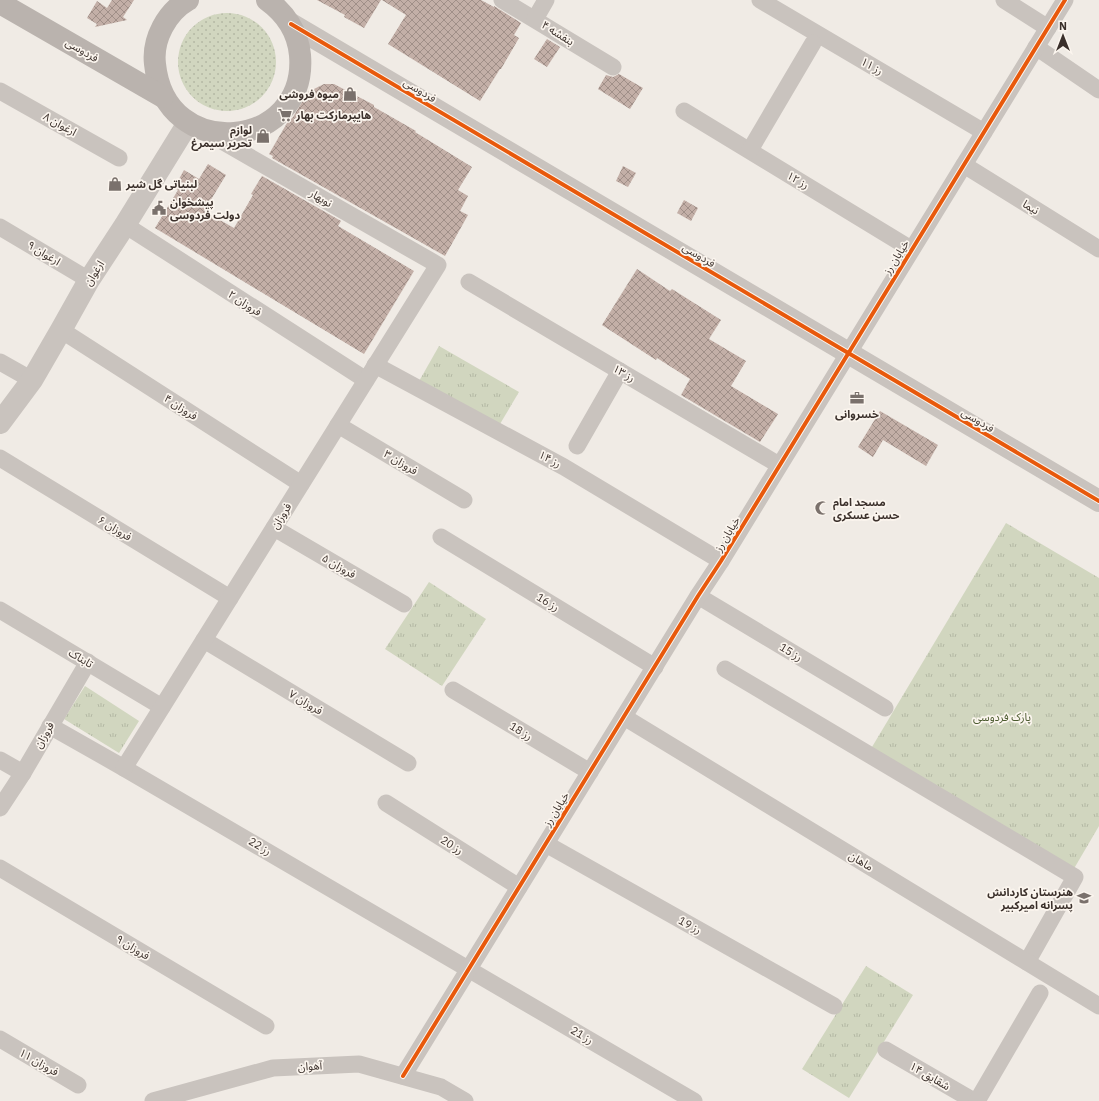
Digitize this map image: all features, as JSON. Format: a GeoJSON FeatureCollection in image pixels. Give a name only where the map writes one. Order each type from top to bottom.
{"type":"FeatureCollection","features":[{"type":"Feature","properties":{"kind":"main road"},"geometry":{"type":"LineString","coordinates":[[188,0],[167,19],[158,37],[154,58],[156,78],[164,97],[174,112],[196,127],[226,134],[248,131],[268,122],[285,107],[296,88],[301,66],[299,44],[291,24],[277,8],[267,0]]}},
{"type":"Feature","properties":{"kind":"main road","name":"فردوسی"},"geometry":{"type":"LineString","coordinates":[[0,3],[164,97]]}},
{"type":"Feature","properties":{"kind":"street","name":"بنفشه ۴"},"geometry":{"type":"LineString","coordinates":[[502,0],[613,67]]}},
{"type":"Feature","properties":{"kind":"street"},"geometry":{"type":"LineString","coordinates":[[534,19],[546,0]]}},
{"type":"Feature","properties":{"kind":"street","name":"رز ۱۱"},"geometry":{"type":"LineString","coordinates":[[760,0],[984,132]]}},
{"type":"Feature","properties":{"kind":"street"},"geometry":{"type":"LineString","coordinates":[[1004,0],[1048,28]]}},
{"type":"Feature","properties":{"kind":"street","name":"خیابان رز"},"geometry":{"type":"LineString","coordinates":[[403,1076],[1065,0]]}},
{"type":"Feature","properties":{"kind":"street","name":"فردوسی"},"geometry":{"type":"LineString","coordinates":[[291,24],[1099,501]]}},
{"type":"Feature","properties":{"kind":"street"},"geometry":{"type":"LineString","coordinates":[[750,150],[813,43]]}},
{"type":"Feature","properties":{"kind":"street"},"geometry":{"type":"LineString","coordinates":[[1036,47],[1099,90]]}},
{"type":"Feature","properties":{"kind":"street","name":"ارغوان ۸"},"geometry":{"type":"LineString","coordinates":[[0,91],[119,158]]}},
{"type":"Feature","properties":{"kind":"street","name":"رز ۱۲"},"geometry":{"type":"LineString","coordinates":[[684,111],[912,249]]}},
{"type":"Feature","properties":{"kind":"street","name":"ارغوان"},"geometry":{"type":"LineString","coordinates":[[0,423],[32,380],[89,280],[125,225],[196,127]]}},
{"type":"Feature","properties":{"kind":"street","name":"نوبهار"},"geometry":{"type":"LineString","coordinates":[[196,127],[438,264]]}},
{"type":"Feature","properties":{"kind":"street","name":"نیما"},"geometry":{"type":"LineString","coordinates":[[964,165],[1099,249]]}},
{"type":"Feature","properties":{"kind":"street","name":"فروزان ۲"},"geometry":{"type":"LineString","coordinates":[[125,225],[366,380]]}},
{"type":"Feature","properties":{"kind":"street","name":"ارغوان ۹"},"geometry":{"type":"LineString","coordinates":[[0,227],[89,280]]}},
{"type":"Feature","properties":{"kind":"street","name":"فروزان"},"geometry":{"type":"LineString","coordinates":[[124,768],[438,264]]}},
{"type":"Feature","properties":{"kind":"street","name":"رز ۱۳"},"geometry":{"type":"LineString","coordinates":[[469,282],[778,465]]}},
{"type":"Feature","properties":{"kind":"street","name":"فروزان ۴"},"geometry":{"type":"LineString","coordinates":[[61,330],[301,484]]}},
{"type":"Feature","properties":{"kind":"street"},"geometry":{"type":"LineString","coordinates":[[0,362],[32,380]]}},
{"type":"Feature","properties":{"kind":"street","name":"رز ۱۴"},"geometry":{"type":"LineString","coordinates":[[375,365],[564,467],[721,561]]}},
{"type":"Feature","properties":{"kind":"street"},"geometry":{"type":"LineString","coordinates":[[577,446],[620,371]]}},
{"type":"Feature","properties":{"kind":"street","name":"فروزان ۳"},"geometry":{"type":"LineString","coordinates":[[338,425],[464,500]]}},
{"type":"Feature","properties":{"kind":"street","name":"فروزان ۶"},"geometry":{"type":"LineString","coordinates":[[0,458],[230,598]]}},
{"type":"Feature","properties":{"kind":"street","name":"فروزان ۵"},"geometry":{"type":"LineString","coordinates":[[274,528],[404,604]]}},
{"type":"Feature","properties":{"kind":"street","name":"رز 16"},"geometry":{"type":"LineString","coordinates":[[442,537],[655,667]]}},
{"type":"Feature","properties":{"kind":"street","name":"رز 15"},"geometry":{"type":"LineString","coordinates":[[698,596],[885,708]]}},
{"type":"Feature","properties":{"kind":"street","name":"تابناک"},"geometry":{"type":"LineString","coordinates":[[0,610],[162,706]]}},
{"type":"Feature","properties":{"kind":"street","name":"فروزان ۷"},"geometry":{"type":"LineString","coordinates":[[204,640],[408,763]]}},
{"type":"Feature","properties":{"kind":"street","name":"فروزان"},"geometry":{"type":"LineString","coordinates":[[0,808],[23,773],[88,662]]}},
{"type":"Feature","properties":{"kind":"street"},"geometry":{"type":"LineString","coordinates":[[725,668],[1075,877],[1027,962]]}},
{"type":"Feature","properties":{"kind":"street","name":"رز 18"},"geometry":{"type":"LineString","coordinates":[[452,690],[590,772]]}},
{"type":"Feature","properties":{"kind":"street","name":"ماهان"},"geometry":{"type":"LineString","coordinates":[[624,717],[1099,1006]]}},
{"type":"Feature","properties":{"kind":"street","name":"رز 22"},"geometry":{"type":"LineString","coordinates":[[50,726],[469,968]]}},
{"type":"Feature","properties":{"kind":"street"},"geometry":{"type":"LineString","coordinates":[[0,760],[23,773]]}},
{"type":"Feature","properties":{"kind":"street","name":"رز 20"},"geometry":{"type":"LineString","coordinates":[[386,803],[519,888]]}},
{"type":"Feature","properties":{"kind":"street","name":"رز 19"},"geometry":{"type":"LineString","coordinates":[[546,844],[834,1006]]}},
{"type":"Feature","properties":{"kind":"street","name":"فروزان ۹"},"geometry":{"type":"LineString","coordinates":[[0,868],[266,1026]]}},
{"type":"Feature","properties":{"kind":"street","name":"رز 21"},"geometry":{"type":"LineString","coordinates":[[469,968],[694,1101]]}},
{"type":"Feature","properties":{"kind":"street"},"geometry":{"type":"LineString","coordinates":[[976,1101],[1040,993]]}},
{"type":"Feature","properties":{"kind":"street","name":"فروزان ۱۱"},"geometry":{"type":"LineString","coordinates":[[0,1039],[78,1085]]}},
{"type":"Feature","properties":{"kind":"street","name":"شقایق ۱۴"},"geometry":{"type":"LineString","coordinates":[[886,1050],[976,1101]]}},
{"type":"Feature","properties":{"kind":"street","name":"آهوان"},"geometry":{"type":"LineString","coordinates":[[153,1101],[273,1068],[359,1064],[441,1087],[465,1101]]}},
{"type":"Feature","properties":{"kind":"green space"},"geometry":{"type":"Polygon","coordinates":[[[227,13],[246,17],[262,27],[272,43],[276,62],[272,81],[262,97],[246,107],[227,111],[208,107],[192,97],[182,81],[178,62],[182,43],[192,27],[208,17],[227,13]]]}},
{"type":"Feature","properties":{"kind":"green space"},"geometry":{"type":"Polygon","coordinates":[[[439,346],[519,392],[497,429],[418,383],[439,346]]]}},
{"type":"Feature","properties":{"kind":"green space","name":"پارک فردوسی"},"geometry":{"type":"Polygon","coordinates":[[[1006,523],[1099,578],[1099,826],[1072,872],[869,752],[1006,523]]]}},
{"type":"Feature","properties":{"kind":"green space"},"geometry":{"type":"Polygon","coordinates":[[[429,582],[486,619],[442,686],[385,649],[429,582]]]}},
{"type":"Feature","properties":{"kind":"green space"},"geometry":{"type":"Polygon","coordinates":[[[85,686],[139,721],[119,753],[64,719],[85,686]]]}},
{"type":"Feature","properties":{"kind":"green space"},"geometry":{"type":"Polygon","coordinates":[[[866,966],[913,995],[849,1098],[802,1069],[866,966]]]}},
{"type":"Feature","properties":{"kind":"building"},"geometry":{"type":"Polygon","coordinates":[[[112,0],[134,0],[123,17],[127,20],[95,27],[97,24],[87,18],[97,1],[107,8],[112,0]]]}},
{"type":"Feature","properties":{"kind":"building"},"geometry":{"type":"Polygon","coordinates":[[[317,0],[381,0],[364,28],[344,17],[345,15],[317,0]]]}},
{"type":"Feature","properties":{"kind":"building"},"geometry":{"type":"Polygon","coordinates":[[[382,0],[481,0],[494,6],[521,23],[514,35],[519,38],[480,101],[388,44],[406,15],[382,0]]]}},
{"type":"Feature","properties":{"kind":"building"},"geometry":{"type":"Polygon","coordinates":[[[547,39],[560,47],[547,67],[534,59],[547,39]]]}},
{"type":"Feature","properties":{"kind":"building"},"geometry":{"type":"Polygon","coordinates":[[[619,74],[643,88],[630,109],[598,89],[606,75],[613,77],[619,74]]]}},
{"type":"Feature","properties":{"kind":"building"},"geometry":{"type":"Polygon","coordinates":[[[324,84],[334,84],[374,105],[374,107],[416,131],[415,132],[472,167],[458,190],[468,196],[460,211],[468,215],[445,256],[272,158],[273,156],[269,154],[287,123],[293,117],[308,92],[324,84]]]}},
{"type":"Feature","properties":{"kind":"building"},"geometry":{"type":"Polygon","coordinates":[[[208,164],[226,175],[204,211],[234,228],[262,176],[341,221],[338,226],[414,271],[364,354],[155,228],[178,190],[174,188],[184,170],[199,179],[208,164]]]}},
{"type":"Feature","properties":{"kind":"building"},"geometry":{"type":"Polygon","coordinates":[[[623,166],[636,173],[628,187],[616,181],[623,166]]]}},
{"type":"Feature","properties":{"kind":"building"},"geometry":{"type":"Polygon","coordinates":[[[684,200],[698,208],[691,221],[677,213],[684,200]]]}},
{"type":"Feature","properties":{"kind":"building"},"geometry":{"type":"Polygon","coordinates":[[[637,269],[670,291],[672,289],[721,320],[709,339],[746,361],[731,386],[778,414],[760,442],[681,395],[690,379],[657,358],[656,360],[602,325],[637,269]]]}},
{"type":"Feature","properties":{"kind":"building"},"geometry":{"type":"Polygon","coordinates":[[[880,411],[938,445],[926,466],[883,440],[873,457],[858,447],[880,411]]]}},
{"type":"Feature","properties":{"kind":"cycle path"},"geometry":{"type":"LineString","coordinates":[[403,1076],[1065,0]]}},
{"type":"Feature","properties":{"kind":"cycle path"},"geometry":{"type":"LineString","coordinates":[[291,24],[1099,501]]}},
{"type":"Feature","properties":{"kind":"place","name":"میوه فروشی"},"geometry":{"type":"Point","coordinates":[350,94]}},
{"type":"Feature","properties":{"kind":"place","name":"هایپرمارکت بهار"},"geometry":{"type":"Point","coordinates":[285,115]}},
{"type":"Feature","properties":{"kind":"place","name":"لوازم تحریر سیمرغ"},"geometry":{"type":"Point","coordinates":[263,136]}},
{"type":"Feature","properties":{"kind":"place","name":"لبنیاتی گل شیر"},"geometry":{"type":"Point","coordinates":[115,184]}},
{"type":"Feature","properties":{"kind":"place","name":"پیشخوان دولت فردوسی"},"geometry":{"type":"Point","coordinates":[159,208]}},
{"type":"Feature","properties":{"kind":"place","name":"خسروانی"},"geometry":{"type":"Point","coordinates":[857,398]}},
{"type":"Feature","properties":{"kind":"place","name":"مسجد امام حسن عسکری"},"geometry":{"type":"Point","coordinates":[822,508]}},
{"type":"Feature","properties":{"kind":"place","name":"هنرستان کاردانش پسرانه امیرکبیر"},"geometry":{"type":"Point","coordinates":[1084,898]}}]}
